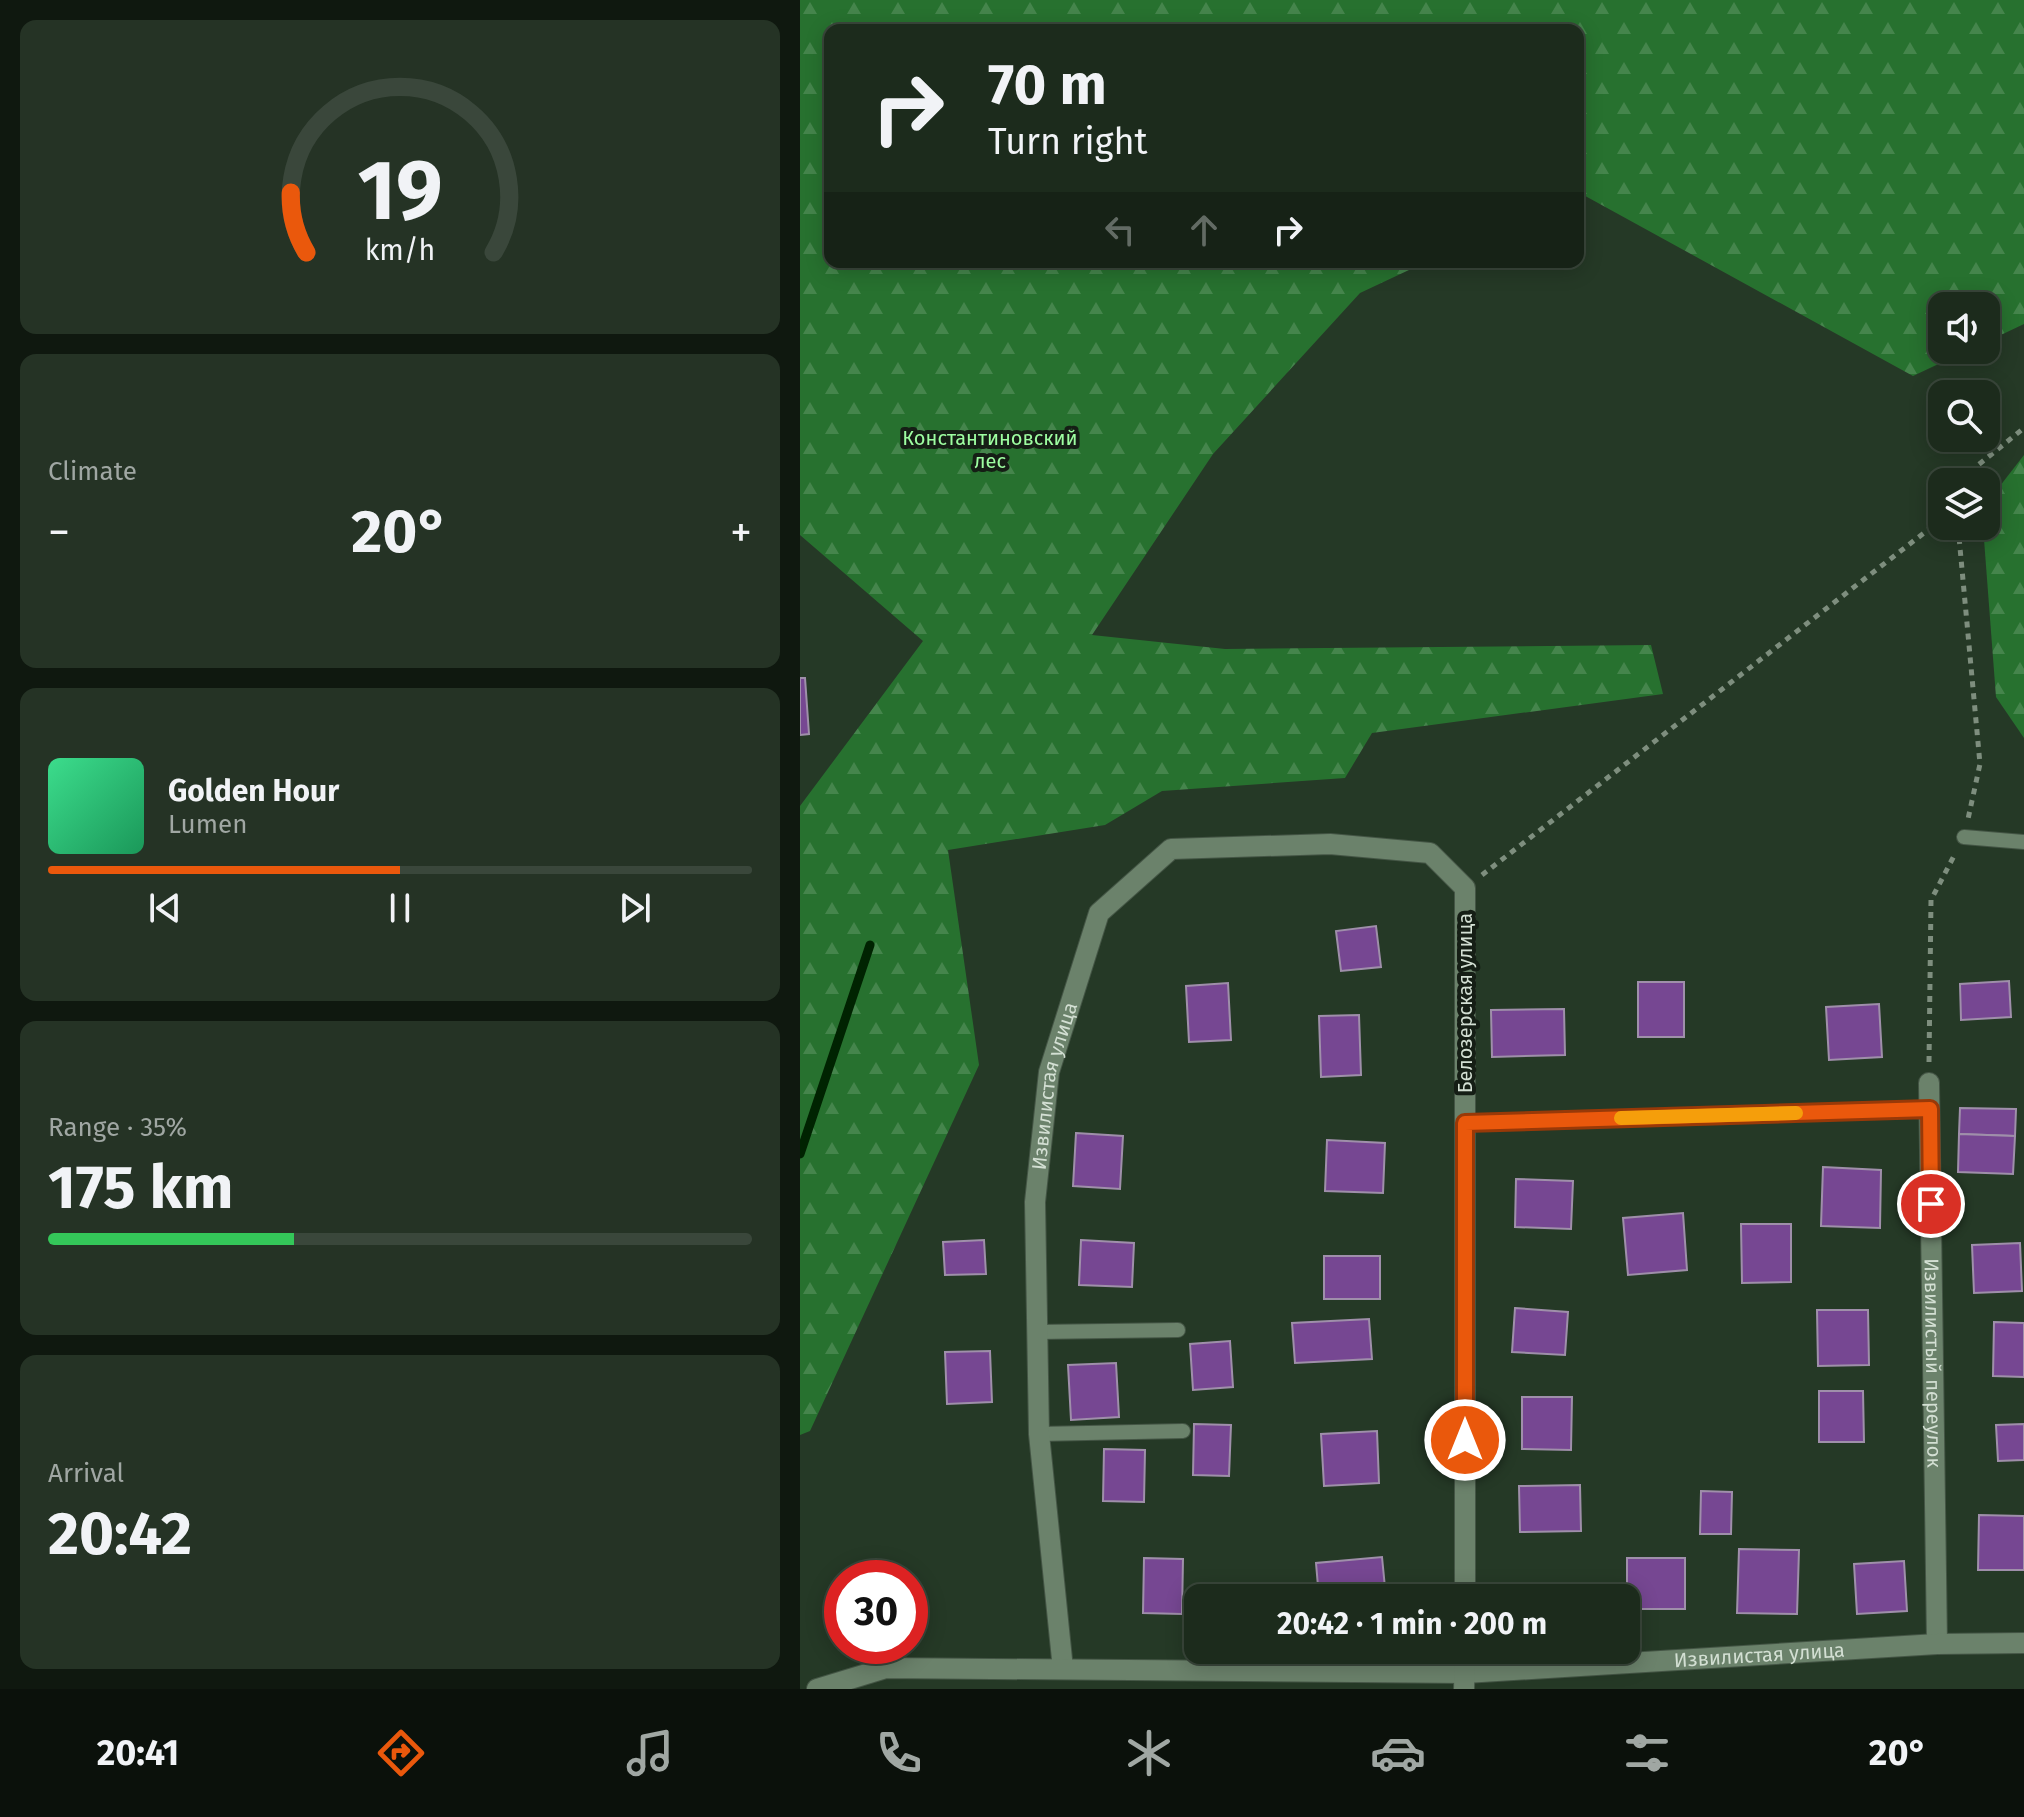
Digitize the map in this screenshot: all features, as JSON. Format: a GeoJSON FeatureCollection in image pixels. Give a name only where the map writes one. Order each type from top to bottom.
{"type":"FeatureCollection","features":[{"type":"Feature","properties":{"kind":"street","name":"Извилистая улица"},"geometry":{"type":"LineString","coordinates":[[1063,1669],[1039,1434],[1035,1202],[1049,1072],[1099,913],[1171,849],[1330,844],[1430,853],[1465,888]]}},
{"type":"Feature","properties":{"kind":"street","name":"Белозерская улица"},"geometry":{"type":"LineString","coordinates":[[1465,888],[1465,1584]]}},
{"type":"Feature","properties":{"kind":"street","name":"Извилистый переулок"},"geometry":{"type":"LineString","coordinates":[[1929,1083],[1937,1644]]}},
{"type":"Feature","properties":{"kind":"street","name":"Извилистая улица"},"geometry":{"type":"LineString","coordinates":[[817,1689],[886,1668],[1063,1669],[1464,1681],[1937,1644],[2024,1643]]}},
{"type":"Feature","properties":{"kind":"lane"},"geometry":{"type":"LineString","coordinates":[[1964,837],[2024,842]]}},
{"type":"Feature","properties":{"kind":"lane"},"geometry":{"type":"LineString","coordinates":[[1465,1123],[1930,1109]]}},
{"type":"Feature","properties":{"kind":"lane"},"geometry":{"type":"LineString","coordinates":[[1037,1332],[1178,1330]]}},
{"type":"Feature","properties":{"kind":"lane"},"geometry":{"type":"LineString","coordinates":[[1039,1434],[1183,1431]]}},
{"type":"Feature","properties":{"kind":"path"},"geometry":{"type":"LineString","coordinates":[[1974,468],[2024,428]]}},
{"type":"Feature","properties":{"kind":"path"},"geometry":{"type":"LineString","coordinates":[[1465,888],[1928,530]]}},
{"type":"Feature","properties":{"kind":"path"},"geometry":{"type":"LineString","coordinates":[[1929,1083],[1931,900],[1964,837],[1980,764],[1959,540]]}},
{"type":"Feature","properties":{"kind":"green space","name":"Константиновский лес"},"geometry":{"type":"Polygon","coordinates":[[[800,0],[2024,0],[2024,324],[2000,335],[2000,292],[1928,292],[1928,364],[1938,364],[1913,376],[1584,195],[1584,24],[824,24],[824,268],[1413,268],[1360,293],[1213,454],[1092,635],[1225,649],[1651,645],[1663,694],[1372,733],[1345,778],[1162,791],[1105,825],[948,850],[979,1065],[810,1431],[800,1435],[800,806],[923,641],[800,535],[800,0]]]}},
{"type":"Feature","properties":{"kind":"green space"},"geometry":{"type":"Polygon","coordinates":[[[2024,455],[2024,738],[1996,697],[1984,540],[2000,540],[2000,486],[2024,455]]]}},
{"type":"Feature","properties":{"kind":"building"},"geometry":{"type":"Polygon","coordinates":[[[800,678],[805,678],[809,734],[800,735],[800,678]]]}},
{"type":"Feature","properties":{"kind":"building"},"geometry":{"type":"Polygon","coordinates":[[[1376,926],[1381,967],[1341,971],[1336,931],[1376,926]]]}},
{"type":"Feature","properties":{"kind":"building"},"geometry":{"type":"Polygon","coordinates":[[[2009,981],[2011,1017],[1961,1020],[1960,984],[2009,981]]]}},
{"type":"Feature","properties":{"kind":"building"},"geometry":{"type":"Polygon","coordinates":[[[1638,982],[1684,982],[1684,1037],[1638,1037],[1638,982]]]}},
{"type":"Feature","properties":{"kind":"building"},"geometry":{"type":"Polygon","coordinates":[[[1228,983],[1231,1040],[1189,1042],[1186,986],[1228,983]]]}},
{"type":"Feature","properties":{"kind":"building"},"geometry":{"type":"Polygon","coordinates":[[[1879,1004],[1882,1057],[1829,1060],[1826,1007],[1879,1004]]]}},
{"type":"Feature","properties":{"kind":"building"},"geometry":{"type":"Polygon","coordinates":[[[1564,1009],[1565,1055],[1492,1057],[1491,1010],[1564,1009]]]}},
{"type":"Feature","properties":{"kind":"building"},"geometry":{"type":"Polygon","coordinates":[[[1359,1015],[1361,1075],[1321,1077],[1319,1016],[1359,1015]]]}},
{"type":"Feature","properties":{"kind":"building"},"geometry":{"type":"Polygon","coordinates":[[[1960,1108],[2016,1109],[2015,1136],[1959,1134],[1960,1108]]]}},
{"type":"Feature","properties":{"kind":"building"},"geometry":{"type":"Polygon","coordinates":[[[1076,1133],[1123,1136],[1120,1189],[1073,1186],[1076,1133]]]}},
{"type":"Feature","properties":{"kind":"building"},"geometry":{"type":"Polygon","coordinates":[[[1959,1134],[2015,1136],[2013,1174],[1958,1172],[1959,1134]]]}},
{"type":"Feature","properties":{"kind":"building"},"geometry":{"type":"Polygon","coordinates":[[[1327,1140],[1385,1143],[1383,1193],[1325,1191],[1327,1140]]]}},
{"type":"Feature","properties":{"kind":"building"},"geometry":{"type":"Polygon","coordinates":[[[1823,1167],[1881,1170],[1880,1228],[1821,1226],[1823,1167]]]}},
{"type":"Feature","properties":{"kind":"building"},"geometry":{"type":"Polygon","coordinates":[[[1516,1179],[1573,1181],[1571,1229],[1515,1227],[1516,1179]]]}},
{"type":"Feature","properties":{"kind":"building"},"geometry":{"type":"Polygon","coordinates":[[[1683,1213],[1687,1270],[1628,1275],[1623,1218],[1683,1213]]]}},
{"type":"Feature","properties":{"kind":"building"},"geometry":{"type":"Polygon","coordinates":[[[1741,1224],[1791,1224],[1791,1282],[1742,1283],[1741,1224]]]}},
{"type":"Feature","properties":{"kind":"building"},"geometry":{"type":"Polygon","coordinates":[[[984,1240],[986,1274],[945,1275],[943,1242],[984,1240]]]}},
{"type":"Feature","properties":{"kind":"building"},"geometry":{"type":"Polygon","coordinates":[[[1081,1240],[1134,1243],[1132,1287],[1079,1285],[1081,1240]]]}},
{"type":"Feature","properties":{"kind":"building"},"geometry":{"type":"Polygon","coordinates":[[[2020,1243],[2022,1291],[1974,1293],[1972,1245],[2020,1243]]]}},
{"type":"Feature","properties":{"kind":"building"},"geometry":{"type":"Polygon","coordinates":[[[1324,1256],[1380,1256],[1380,1299],[1324,1299],[1324,1256]]]}},
{"type":"Feature","properties":{"kind":"building"},"geometry":{"type":"Polygon","coordinates":[[[1515,1308],[1568,1312],[1565,1355],[1512,1352],[1515,1308]]]}},
{"type":"Feature","properties":{"kind":"building"},"geometry":{"type":"Polygon","coordinates":[[[1817,1310],[1868,1310],[1869,1365],[1818,1366],[1817,1310]]]}},
{"type":"Feature","properties":{"kind":"building"},"geometry":{"type":"Polygon","coordinates":[[[1369,1319],[1372,1359],[1295,1363],[1292,1323],[1369,1319]]]}},
{"type":"Feature","properties":{"kind":"building"},"geometry":{"type":"Polygon","coordinates":[[[1994,1322],[2024,1323],[2024,1377],[1993,1376],[1994,1322]]]}},
{"type":"Feature","properties":{"kind":"building"},"geometry":{"type":"Polygon","coordinates":[[[1230,1341],[1233,1387],[1193,1390],[1190,1344],[1230,1341]]]}},
{"type":"Feature","properties":{"kind":"building"},"geometry":{"type":"Polygon","coordinates":[[[990,1351],[992,1402],[947,1404],[945,1352],[990,1351]]]}},
{"type":"Feature","properties":{"kind":"building"},"geometry":{"type":"Polygon","coordinates":[[[1116,1363],[1119,1417],[1071,1420],[1068,1365],[1116,1363]]]}},
{"type":"Feature","properties":{"kind":"building"},"geometry":{"type":"Polygon","coordinates":[[[1819,1391],[1863,1391],[1864,1442],[1819,1442],[1819,1391]]]}},
{"type":"Feature","properties":{"kind":"building"},"geometry":{"type":"Polygon","coordinates":[[[1522,1397],[1572,1397],[1571,1450],[1522,1449],[1522,1397]]]}},
{"type":"Feature","properties":{"kind":"building"},"geometry":{"type":"Polygon","coordinates":[[[1194,1424],[1231,1425],[1229,1476],[1193,1475],[1194,1424]]]}},
{"type":"Feature","properties":{"kind":"building"},"geometry":{"type":"Polygon","coordinates":[[[2024,1424],[2024,1460],[1998,1461],[1996,1425],[2024,1424]]]}},
{"type":"Feature","properties":{"kind":"building"},"geometry":{"type":"Polygon","coordinates":[[[1377,1431],[1379,1483],[1324,1486],[1321,1434],[1377,1431]]]}},
{"type":"Feature","properties":{"kind":"building"},"geometry":{"type":"Polygon","coordinates":[[[1104,1449],[1145,1450],[1144,1502],[1103,1501],[1104,1449]]]}},
{"type":"Feature","properties":{"kind":"building"},"geometry":{"type":"Polygon","coordinates":[[[1580,1485],[1581,1531],[1520,1532],[1519,1486],[1580,1485]]]}},
{"type":"Feature","properties":{"kind":"building"},"geometry":{"type":"Polygon","coordinates":[[[1701,1491],[1732,1492],[1731,1534],[1700,1534],[1701,1491]]]}},
{"type":"Feature","properties":{"kind":"building"},"geometry":{"type":"Polygon","coordinates":[[[1979,1515],[2024,1516],[2024,1570],[1978,1570],[1979,1515]]]}},
{"type":"Feature","properties":{"kind":"building"},"geometry":{"type":"Polygon","coordinates":[[[1739,1549],[1799,1550],[1797,1614],[1737,1613],[1739,1549]]]}},
{"type":"Feature","properties":{"kind":"building"},"geometry":{"type":"Polygon","coordinates":[[[1382,1557],[1385,1584],[1318,1584],[1316,1563],[1382,1557]]]}},
{"type":"Feature","properties":{"kind":"building"},"geometry":{"type":"Polygon","coordinates":[[[1144,1558],[1183,1559],[1182,1614],[1143,1613],[1144,1558]]]}},
{"type":"Feature","properties":{"kind":"building"},"geometry":{"type":"Polygon","coordinates":[[[1627,1558],[1685,1558],[1685,1609],[1640,1609],[1640,1584],[1627,1584],[1627,1558]]]}},
{"type":"Feature","properties":{"kind":"building"},"geometry":{"type":"Polygon","coordinates":[[[1904,1561],[1907,1611],[1857,1614],[1854,1564],[1904,1561]]]}},
{"type":"Feature","properties":{"kind":"waterway"},"geometry":{"type":"LineString","coordinates":[[800,1154],[870,945]]}},
{"type":"Feature","properties":{"kind":"slow traffic"},"geometry":{"type":"LineString","coordinates":[[1621,1118],[1796,1113]]}},
{"type":"Feature","properties":{"kind":"route"},"geometry":{"type":"LineString","coordinates":[[1465,1440],[1465,1123],[1930,1109],[1931,1204]]}}]}
